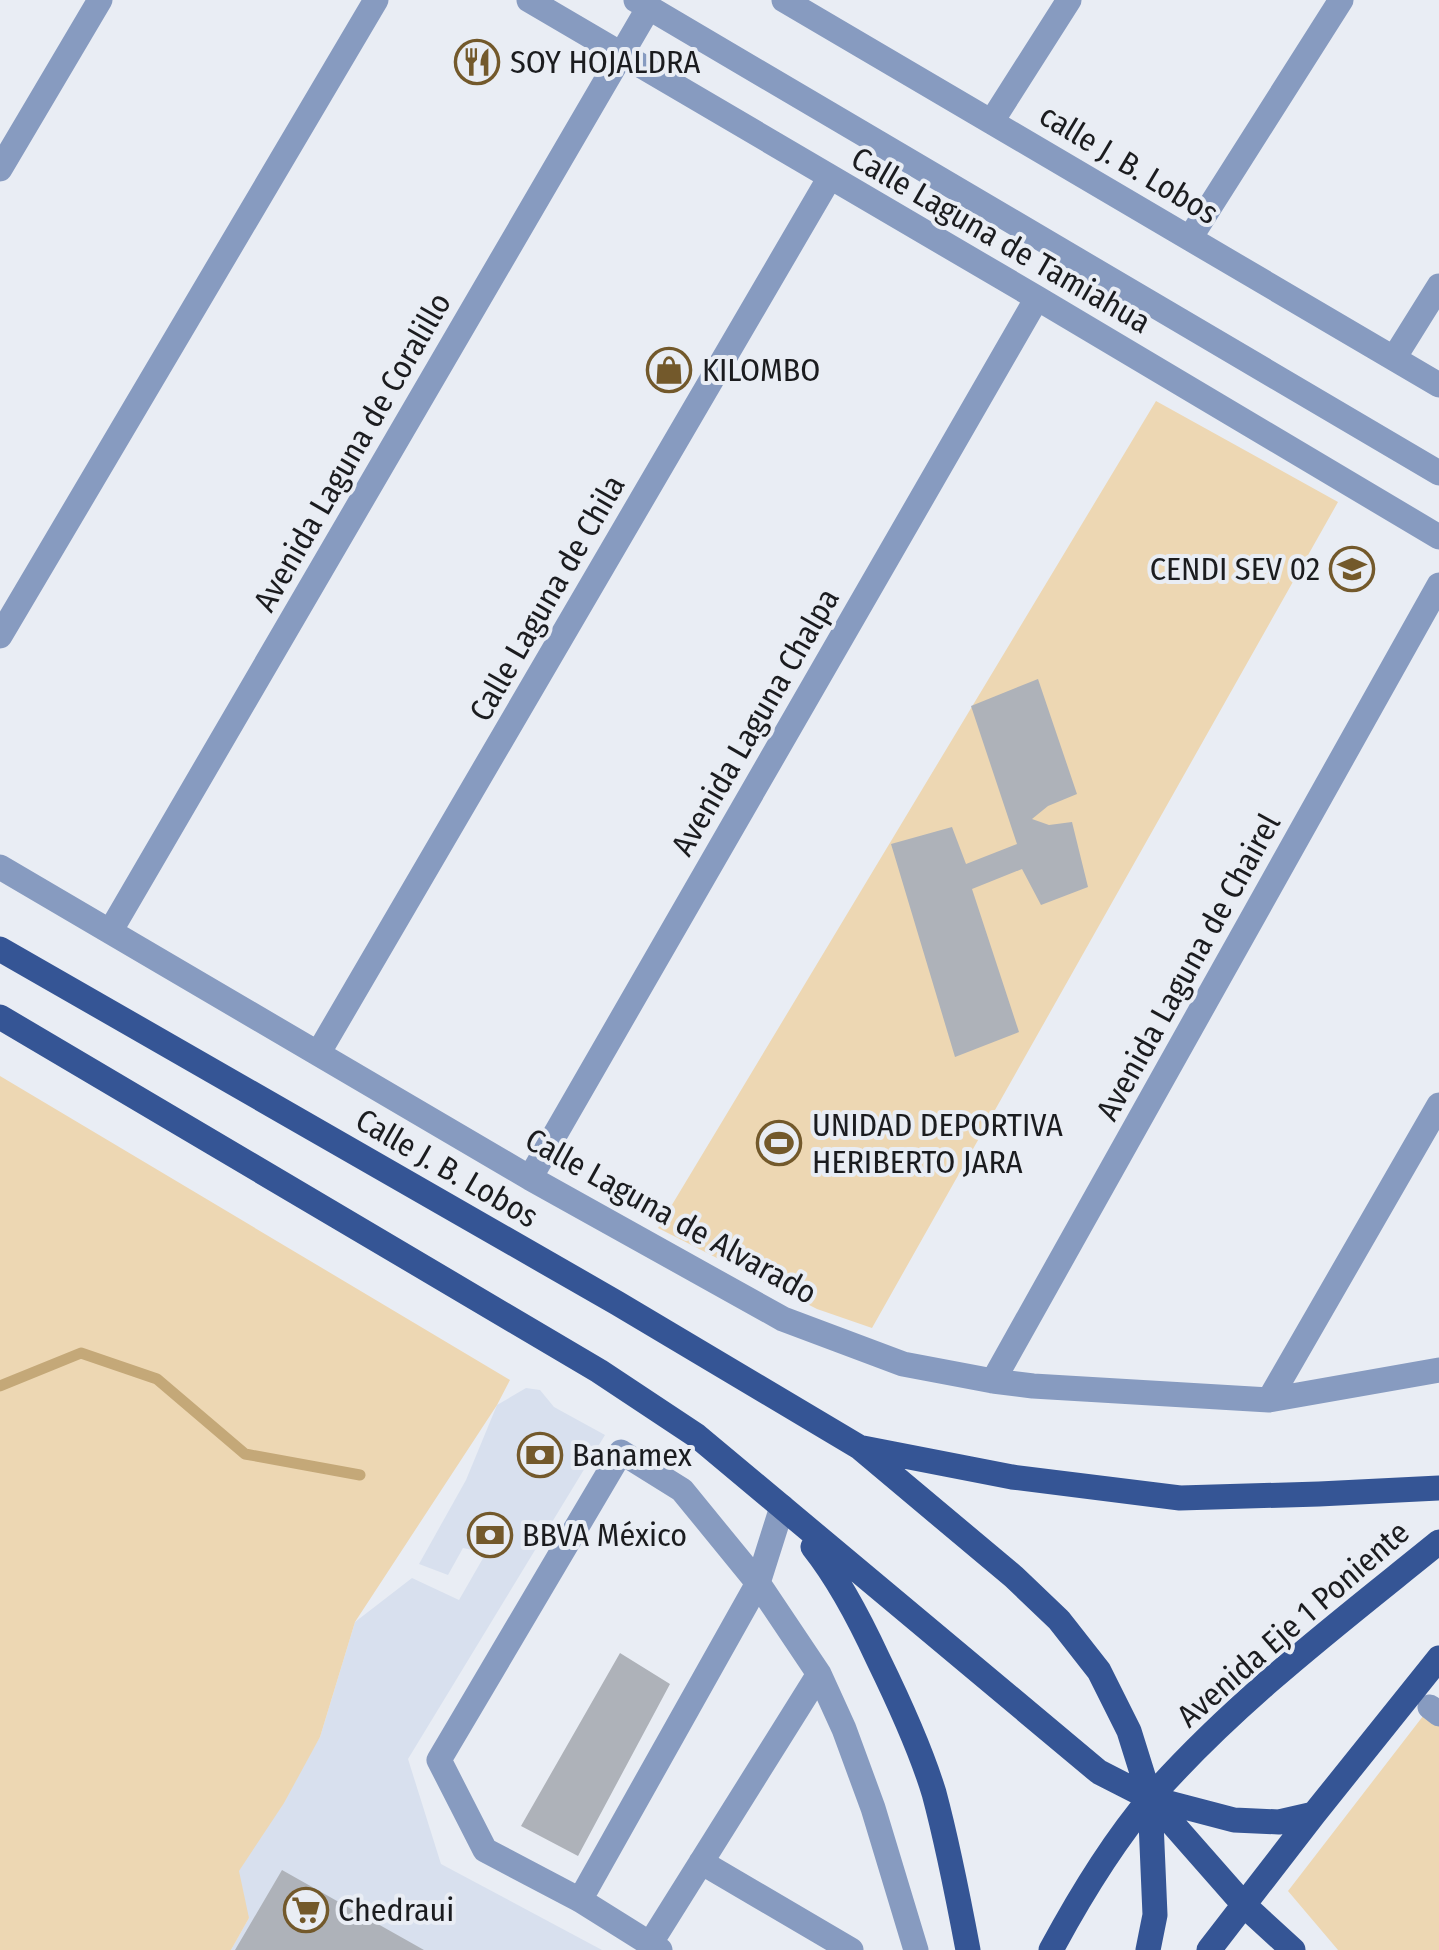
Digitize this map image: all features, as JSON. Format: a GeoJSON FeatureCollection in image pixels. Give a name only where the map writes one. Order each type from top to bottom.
{"type":"FeatureCollection","features":[{"type":"Feature","properties":{"kind":"main road","name":"Calle J. B. Lobos"},"geometry":{"type":"LineString","coordinates":[[0,950],[617,1302],[859,1447]]}},
{"type":"Feature","properties":{"kind":"main road"},"geometry":{"type":"LineString","coordinates":[[0,1017],[599,1371],[697,1436],[1099,1772],[1150,1798],[1234,1820],[1279,1822],[1314,1814]]}},
{"type":"Feature","properties":{"kind":"main road"},"geometry":{"type":"LineString","coordinates":[[859,1447],[1012,1477],[1180,1498],[1439,1488]]}},
{"type":"Feature","properties":{"kind":"main road"},"geometry":{"type":"LineString","coordinates":[[859,1447],[1014,1577],[1059,1620],[1098,1672],[1130,1732],[1150,1798],[1154,1915],[1148,1950]]}},
{"type":"Feature","properties":{"kind":"main road"},"geometry":{"type":"LineString","coordinates":[[782,1507],[838,1582],[898,1700],[933,1790],[968,1950]]}},
{"type":"Feature","properties":{"kind":"main road","name":"Avenida Eje 1 Poniente"},"geometry":{"type":"LineString","coordinates":[[1051,1950],[1087,1884],[1150,1798],[1234,1710],[1439,1542]]}},
{"type":"Feature","properties":{"kind":"main road"},"geometry":{"type":"LineString","coordinates":[[1209,1950],[1439,1658]]}},
{"type":"Feature","properties":{"kind":"main road"},"geometry":{"type":"LineString","coordinates":[[1150,1798],[1244,1906],[1293,1950]]}},
{"type":"Feature","properties":{"kind":"street"},"geometry":{"type":"LineString","coordinates":[[0,169],[100,0]]}},
{"type":"Feature","properties":{"kind":"street"},"geometry":{"type":"LineString","coordinates":[[0,636],[376,0]]}},
{"type":"Feature","properties":{"kind":"street","name":"Calle Laguna de Tamiahua"},"geometry":{"type":"LineString","coordinates":[[529,0],[1439,538]]}},
{"type":"Feature","properties":{"kind":"street"},"geometry":{"type":"LineString","coordinates":[[992,121],[1069,0]]}},
{"type":"Feature","properties":{"kind":"street"},"geometry":{"type":"LineString","coordinates":[[1190,238],[1341,0]]}},
{"type":"Feature","properties":{"kind":"street","name":"Calle Laguna de Tamiahua"},"geometry":{"type":"LineString","coordinates":[[642,3],[1439,473]]}},
{"type":"Feature","properties":{"kind":"street","name":"Avenida Laguna de Coralillo"},"geometry":{"type":"LineString","coordinates":[[111,930],[620,54],[642,3]]}},
{"type":"Feature","properties":{"kind":"street","name":"calle J. B. Lobos"},"geometry":{"type":"LineString","coordinates":[[795,3],[1439,385]]}},
{"type":"Feature","properties":{"kind":"street","name":"Calle Laguna de Chila"},"geometry":{"type":"LineString","coordinates":[[319,1052],[830,177]]}},
{"type":"Feature","properties":{"kind":"street"},"geometry":{"type":"LineString","coordinates":[[1394,358],[1439,286]]}},
{"type":"Feature","properties":{"kind":"street","name":"Avenida Laguna Chalpa"},"geometry":{"type":"LineString","coordinates":[[530,1178],[1037,298]]}},
{"type":"Feature","properties":{"kind":"street","name":"Avenida Laguna de Chairel"},"geometry":{"type":"LineString","coordinates":[[993,1382],[1439,585]]}},
{"type":"Feature","properties":{"kind":"street","name":"Calle Laguna de Alvarado"},"geometry":{"type":"LineString","coordinates":[[0,867],[530,1178],[784,1319],[903,1364],[1033,1386],[1269,1400],[1439,1370]]}},
{"type":"Feature","properties":{"kind":"street"},"geometry":{"type":"LineString","coordinates":[[1269,1400],[1439,1105]]}},
{"type":"Feature","properties":{"kind":"street"},"geometry":{"type":"LineString","coordinates":[[819,1674],[701,1862],[654,1948],[580,1900],[486,1850],[440,1760],[621,1452],[682,1490],[758,1582],[819,1674],[873,1808],[916,1950]]}},
{"type":"Feature","properties":{"kind":"street"},"geometry":{"type":"LineString","coordinates":[[580,1900],[758,1582],[782,1507]]}},
{"type":"Feature","properties":{"kind":"street"},"geometry":{"type":"LineString","coordinates":[[701,1862],[851,1950]]}},
{"type":"Feature","properties":{"kind":"shaded area"},"geometry":{"type":"Polygon","coordinates":[[[1156,401],[1338,502],[872,1328],[817,1309],[658,1228],[1156,401]]]}},
{"type":"Feature","properties":{"kind":"shaded area"},"geometry":{"type":"Polygon","coordinates":[[[0,1076],[510,1380],[355,1622],[320,1737],[284,1803],[239,1871],[249,1918],[231,1950],[0,1950],[0,1076]]]}},
{"type":"Feature","properties":{"kind":"shaded area"},"geometry":{"type":"Polygon","coordinates":[[[526,1388],[540,1390],[554,1407],[605,1435],[408,1759],[441,1864],[602,1950],[231,1950],[249,1918],[224,1895],[320,1737],[355,1622],[412,1578],[459,1600],[486,1553],[463,1548],[448,1575],[419,1564],[466,1480],[497,1405],[526,1388]]]}},
{"type":"Feature","properties":{"kind":"shaded area"},"geometry":{"type":"Polygon","coordinates":[[[1430,1707],[1439,1715],[1439,1950],[1338,1950],[1288,1891],[1430,1707]]]}},
{"type":"Feature","properties":{"kind":"building"},"geometry":{"type":"Polygon","coordinates":[[[1038,679],[1077,794],[1048,806],[1032,819],[1049,825],[1072,822],[1088,887],[1041,905],[1022,869],[972,889],[1019,1032],[955,1057],[891,844],[952,827],[966,864],[1017,844],[971,706],[1038,679]]]}},
{"type":"Feature","properties":{"kind":"building"},"geometry":{"type":"Polygon","coordinates":[[[620,1653],[670,1684],[578,1856],[521,1826],[620,1653]]]}},
{"type":"Feature","properties":{"kind":"building","name":"Chedraui"},"geometry":{"type":"Polygon","coordinates":[[[282,1870],[424,1950],[235,1950],[282,1870]]]}},
{"type":"Feature","properties":{"kind":"waterway"},"geometry":{"type":"LineString","coordinates":[[0,1386],[81,1353],[157,1379],[245,1454],[360,1475]]}},
{"type":"Feature","properties":{"kind":"place","name":"SOY HOJALDRA"},"geometry":{"type":"Point","coordinates":[477,62]}},
{"type":"Feature","properties":{"kind":"place","name":"KILOMBO"},"geometry":{"type":"Point","coordinates":[669,370]}},
{"type":"Feature","properties":{"kind":"place","name":"CENDI SEV 02"},"geometry":{"type":"Point","coordinates":[1352,569]}},
{"type":"Feature","properties":{"kind":"place","name":"UNIDAD DEPORTIVA HERIBERTO JARA"},"geometry":{"type":"Point","coordinates":[779,1143]}},
{"type":"Feature","properties":{"kind":"place","name":"Banamex"},"geometry":{"type":"Point","coordinates":[540,1455]}},
{"type":"Feature","properties":{"kind":"place","name":"BBVA México"},"geometry":{"type":"Point","coordinates":[490,1535]}},
{"type":"Feature","properties":{"kind":"place","name":"Chedraui"},"geometry":{"type":"Point","coordinates":[306,1910]}}]}
